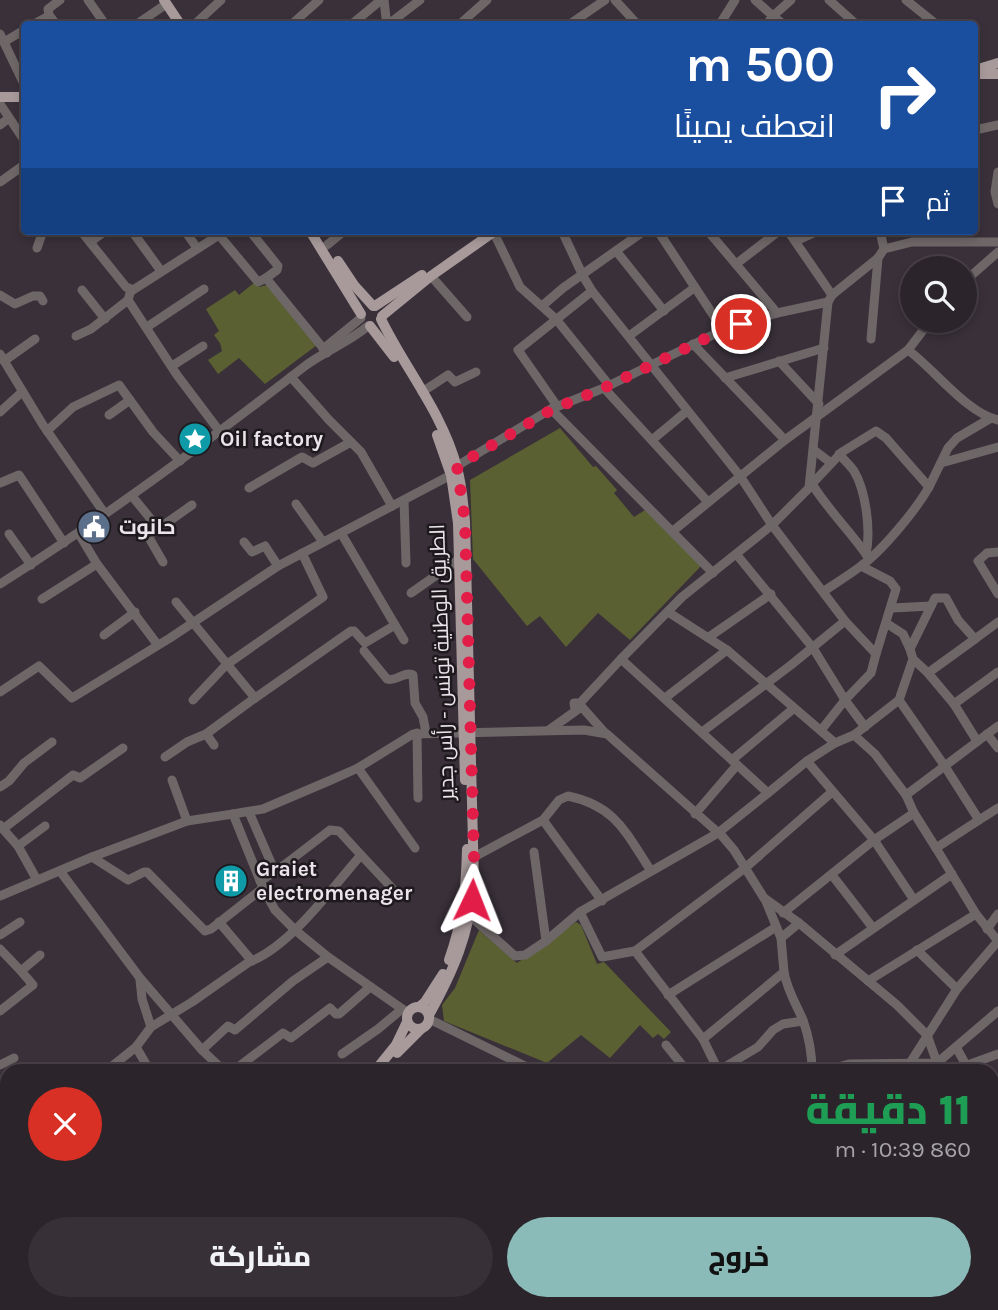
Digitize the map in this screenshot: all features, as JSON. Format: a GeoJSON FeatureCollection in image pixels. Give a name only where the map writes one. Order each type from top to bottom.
{"type":"FeatureCollection","features":[{"type":"Feature","properties":{"kind":"main road"},"geometry":{"type":"LineString","coordinates":[[161,2],[171,21]]}},
{"type":"Feature","properties":{"kind":"main road"},"geometry":{"type":"LineString","coordinates":[[161,2],[177,21]]}},
{"type":"Feature","properties":{"kind":"main road"},"geometry":{"type":"LineString","coordinates":[[978,68],[998,63]]}},
{"type":"Feature","properties":{"kind":"main road"},"geometry":{"type":"LineString","coordinates":[[978,69],[998,74]]}},
{"type":"Feature","properties":{"kind":"main road"},"geometry":{"type":"LineString","coordinates":[[0,97],[21,97]]}},
{"type":"Feature","properties":{"kind":"main road","name":"الطريق الوطنية تونس - رأس جدير"},"geometry":{"type":"LineString","coordinates":[[312,235],[365,321],[389,351],[428,413],[454,471],[474,857],[471,917],[453,968],[429,1017]]}},
{"type":"Feature","properties":{"kind":"main road"},"geometry":{"type":"LineString","coordinates":[[320,235],[354,285],[381,311],[382,317]]}},
{"type":"Feature","properties":{"kind":"main road"},"geometry":{"type":"LineString","coordinates":[[485,235],[462,246],[396,294],[364,309],[365,321],[378,324],[382,317],[431,276],[487,235]]}},
{"type":"Feature","properties":{"kind":"main road","name":"الطريق الوطنية تونس - رأس جدير"},"geometry":{"type":"LineString","coordinates":[[382,317],[394,345],[434,411],[454,471],[465,521],[467,856],[461,924],[446,968],[432,993],[419,1007]]}},
{"type":"Feature","properties":{"kind":"main road"},"geometry":{"type":"LineString","coordinates":[[381,1064],[396,1045],[406,1014],[412,1008],[425,1009],[429,1017],[427,1026],[408,1041],[387,1064]]}},
{"type":"Feature","properties":{"kind":"main road"},"geometry":{"type":"LineString","coordinates":[[406,1014],[411,1027],[421,1029]]}},
{"type":"Feature","properties":{"kind":"street"},"geometry":{"type":"LineString","coordinates":[[53,21],[49,16],[49,6],[60,0]]}},
{"type":"Feature","properties":{"kind":"street"},"geometry":{"type":"LineString","coordinates":[[198,21],[221,0]]}},
{"type":"Feature","properties":{"kind":"street"},"geometry":{"type":"LineString","coordinates":[[295,21],[319,0]]}},
{"type":"Feature","properties":{"kind":"street"},"geometry":{"type":"LineString","coordinates":[[356,21],[382,0],[388,21]]}},
{"type":"Feature","properties":{"kind":"street"},"geometry":{"type":"LineString","coordinates":[[393,21],[420,0]]}},
{"type":"Feature","properties":{"kind":"street"},"geometry":{"type":"LineString","coordinates":[[463,21],[487,0]]}},
{"type":"Feature","properties":{"kind":"street"},"geometry":{"type":"LineString","coordinates":[[574,21],[595,3],[606,0]]}},
{"type":"Feature","properties":{"kind":"street"},"geometry":{"type":"LineString","coordinates":[[615,0],[634,21]]}},
{"type":"Feature","properties":{"kind":"street"},"geometry":{"type":"LineString","coordinates":[[722,21],[735,0]]}},
{"type":"Feature","properties":{"kind":"street"},"geometry":{"type":"LineString","coordinates":[[755,0],[779,21]]}},
{"type":"Feature","properties":{"kind":"street"},"geometry":{"type":"LineString","coordinates":[[769,21],[791,0]]}},
{"type":"Feature","properties":{"kind":"street"},"geometry":{"type":"LineString","coordinates":[[829,0],[853,21]]}},
{"type":"Feature","properties":{"kind":"street"},"geometry":{"type":"LineString","coordinates":[[906,0],[931,21]]}},
{"type":"Feature","properties":{"kind":"street"},"geometry":{"type":"LineString","coordinates":[[92,2],[103,21]]}},
{"type":"Feature","properties":{"kind":"street"},"geometry":{"type":"LineString","coordinates":[[140,21],[161,2]]}},
{"type":"Feature","properties":{"kind":"street"},"geometry":{"type":"LineString","coordinates":[[40,21],[49,16]]}},
{"type":"Feature","properties":{"kind":"street"},"geometry":{"type":"LineString","coordinates":[[21,31],[2,38],[21,78]]}},
{"type":"Feature","properties":{"kind":"street"},"geometry":{"type":"LineString","coordinates":[[0,104],[21,136]]}},
{"type":"Feature","properties":{"kind":"street"},"geometry":{"type":"LineString","coordinates":[[0,125],[9,118]]}},
{"type":"Feature","properties":{"kind":"street"},"geometry":{"type":"LineString","coordinates":[[978,129],[998,125]]}},
{"type":"Feature","properties":{"kind":"street"},"geometry":{"type":"LineString","coordinates":[[0,182],[21,167]]}},
{"type":"Feature","properties":{"kind":"street"},"geometry":{"type":"LineString","coordinates":[[998,172],[995,192],[998,204]]}},
{"type":"Feature","properties":{"kind":"street"},"geometry":{"type":"LineString","coordinates":[[37,248],[42,235]]}},
{"type":"Feature","properties":{"kind":"street"},"geometry":{"type":"LineString","coordinates":[[84,235],[131,290],[219,235]]}},
{"type":"Feature","properties":{"kind":"street"},"geometry":{"type":"LineString","coordinates":[[90,242],[100,235]]}},
{"type":"Feature","properties":{"kind":"street"},"geometry":{"type":"LineString","coordinates":[[135,235],[160,271]]}},
{"type":"Feature","properties":{"kind":"street"},"geometry":{"type":"LineString","coordinates":[[188,235],[197,248]]}},
{"type":"Feature","properties":{"kind":"street"},"geometry":{"type":"LineString","coordinates":[[223,235],[258,282],[277,270],[278,266],[253,235]]}},
{"type":"Feature","properties":{"kind":"street"},"geometry":{"type":"LineString","coordinates":[[327,246],[339,235]]}},
{"type":"Feature","properties":{"kind":"street"},"geometry":{"type":"LineString","coordinates":[[495,235],[520,287],[556,319],[606,387],[708,502]]}},
{"type":"Feature","properties":{"kind":"street"},"geometry":{"type":"LineString","coordinates":[[564,235],[592,290],[740,476],[772,525],[845,621],[876,654]]}},
{"type":"Feature","properties":{"kind":"street"},"geometry":{"type":"LineString","coordinates":[[542,306],[563,288],[640,235]]}},
{"type":"Feature","properties":{"kind":"street"},"geometry":{"type":"LineString","coordinates":[[661,235],[723,330]]}},
{"type":"Feature","properties":{"kind":"street"},"geometry":{"type":"LineString","coordinates":[[711,235],[778,313]]}},
{"type":"Feature","properties":{"kind":"street"},"geometry":{"type":"LineString","coordinates":[[736,264],[774,235]]}},
{"type":"Feature","properties":{"kind":"street"},"geometry":{"type":"LineString","coordinates":[[791,235],[830,299],[810,486],[867,556]]}},
{"type":"Feature","properties":{"kind":"street"},"geometry":{"type":"LineString","coordinates":[[796,241],[809,235]]}},
{"type":"Feature","properties":{"kind":"street"},"geometry":{"type":"LineString","coordinates":[[881,235],[884,249]]}},
{"type":"Feature","properties":{"kind":"street"},"geometry":{"type":"LineString","coordinates":[[973,235],[976,241]]}},
{"type":"Feature","properties":{"kind":"street"},"geometry":{"type":"LineString","coordinates":[[0,692],[39,666],[72,698],[278,566],[404,500],[554,408],[606,387],[723,330],[830,299],[878,258],[884,249],[912,242],[998,242]]}},
{"type":"Feature","properties":{"kind":"street"},"geometry":{"type":"LineString","coordinates":[[617,252],[664,311]]}},
{"type":"Feature","properties":{"kind":"street"},"geometry":{"type":"LineString","coordinates":[[977,271],[997,255]]}},
{"type":"Feature","properties":{"kind":"street"},"geometry":{"type":"LineString","coordinates":[[872,339],[878,258]]}},
{"type":"Feature","properties":{"kind":"street"},"geometry":{"type":"LineString","coordinates":[[431,276],[467,317]]}},
{"type":"Feature","properties":{"kind":"street"},"geometry":{"type":"LineString","coordinates":[[266,278],[325,351]]}},
{"type":"Feature","properties":{"kind":"street"},"geometry":{"type":"LineString","coordinates":[[629,337],[694,288]]}},
{"type":"Feature","properties":{"kind":"street"},"geometry":{"type":"LineString","coordinates":[[147,327],[204,289]]}},
{"type":"Feature","properties":{"kind":"street"},"geometry":{"type":"LineString","coordinates":[[82,290],[105,319]]}},
{"type":"Feature","properties":{"kind":"street"},"geometry":{"type":"LineString","coordinates":[[76,336],[105,319],[128,300],[131,290]]}},
{"type":"Feature","properties":{"kind":"street"},"geometry":{"type":"LineString","coordinates":[[592,290],[518,351],[554,408],[713,573]]}},
{"type":"Feature","properties":{"kind":"street"},"geometry":{"type":"LineString","coordinates":[[0,295],[15,304],[33,296],[40,296],[43,301]]}},
{"type":"Feature","properties":{"kind":"street"},"geometry":{"type":"LineString","coordinates":[[128,300],[220,432]]}},
{"type":"Feature","properties":{"kind":"street"},"geometry":{"type":"LineString","coordinates":[[0,584],[79,534],[132,496],[365,321]]}},
{"type":"Feature","properties":{"kind":"street"},"geometry":{"type":"LineString","coordinates":[[673,531],[785,440],[908,351],[921,333]]}},
{"type":"Feature","properties":{"kind":"street"},"geometry":{"type":"LineString","coordinates":[[35,339],[2,357],[47,431],[106,514]]}},
{"type":"Feature","properties":{"kind":"street"},"geometry":{"type":"LineString","coordinates":[[693,344],[785,440]]}},
{"type":"Feature","properties":{"kind":"street"},"geometry":{"type":"LineString","coordinates":[[172,366],[203,346]]}},
{"type":"Feature","properties":{"kind":"street"},"geometry":{"type":"LineString","coordinates":[[725,378],[824,348]]}},
{"type":"Feature","properties":{"kind":"street"},"geometry":{"type":"LineString","coordinates":[[908,351],[928,366],[960,398],[994,419]]}},
{"type":"Feature","properties":{"kind":"street"},"geometry":{"type":"LineString","coordinates":[[779,361],[818,404]]}},
{"type":"Feature","properties":{"kind":"street"},"geometry":{"type":"LineString","coordinates":[[422,392],[448,375],[455,382],[476,372]]}},
{"type":"Feature","properties":{"kind":"street"},"geometry":{"type":"LineString","coordinates":[[291,377],[372,468],[392,506]]}},
{"type":"Feature","properties":{"kind":"street"},"geometry":{"type":"LineString","coordinates":[[47,431],[73,407],[117,385],[121,386],[153,432],[180,461]]}},
{"type":"Feature","properties":{"kind":"street"},"geometry":{"type":"LineString","coordinates":[[0,412],[22,391]]}},
{"type":"Feature","properties":{"kind":"street"},"geometry":{"type":"LineString","coordinates":[[109,415],[130,400]]}},
{"type":"Feature","properties":{"kind":"street"},"geometry":{"type":"LineString","coordinates":[[652,440],[687,411]]}},
{"type":"Feature","properties":{"kind":"street"},"geometry":{"type":"LineString","coordinates":[[824,591],[861,566],[867,556],[912,513],[957,438],[994,419]]}},
{"type":"Feature","properties":{"kind":"street"},"geometry":{"type":"LineString","coordinates":[[549,730],[578,709],[621,659],[668,612],[772,525],[839,454],[873,432],[880,433],[929,487]]}},
{"type":"Feature","properties":{"kind":"street"},"geometry":{"type":"LineString","coordinates":[[250,488],[302,457],[313,463],[351,442]]}},
{"type":"Feature","properties":{"kind":"street"},"geometry":{"type":"LineString","coordinates":[[941,463],[998,447]]}},
{"type":"Feature","properties":{"kind":"street"},"geometry":{"type":"LineString","coordinates":[[814,450],[831,463]]}},
{"type":"Feature","properties":{"kind":"street"},"geometry":{"type":"LineString","coordinates":[[839,454],[854,470],[858,479],[869,532],[867,556]]}},
{"type":"Feature","properties":{"kind":"street"},"geometry":{"type":"LineString","coordinates":[[0,483],[19,475],[64,543]]}},
{"type":"Feature","properties":{"kind":"street"},"geometry":{"type":"LineString","coordinates":[[132,496],[158,528]]}},
{"type":"Feature","properties":{"kind":"street"},"geometry":{"type":"LineString","coordinates":[[404,500],[406,563]]}},
{"type":"Feature","properties":{"kind":"street"},"geometry":{"type":"LineString","coordinates":[[296,504],[323,542]]}},
{"type":"Feature","properties":{"kind":"street"},"geometry":{"type":"LineString","coordinates":[[163,562],[148,538],[150,534],[192,505]]}},
{"type":"Feature","properties":{"kind":"street"},"geometry":{"type":"LineString","coordinates":[[341,533],[404,640]]}},
{"type":"Feature","properties":{"kind":"street"},"geometry":{"type":"LineString","coordinates":[[9,534],[32,565]]}},
{"type":"Feature","properties":{"kind":"street"},"geometry":{"type":"LineString","coordinates":[[79,534],[97,564],[157,644]]}},
{"type":"Feature","properties":{"kind":"street"},"geometry":{"type":"LineString","coordinates":[[244,542],[252,552],[265,546],[278,566]]}},
{"type":"Feature","properties":{"kind":"street"},"geometry":{"type":"LineString","coordinates":[[998,552],[986,553],[978,561],[998,594]]}},
{"type":"Feature","properties":{"kind":"street"},"geometry":{"type":"LineString","coordinates":[[193,700],[226,665],[323,597],[302,553]]}},
{"type":"Feature","properties":{"kind":"street"},"geometry":{"type":"LineString","coordinates":[[737,555],[813,648],[865,727]]}},
{"type":"Feature","properties":{"kind":"street"},"geometry":{"type":"LineString","coordinates":[[411,593],[458,560]]}},
{"type":"Feature","properties":{"kind":"street"},"geometry":{"type":"LineString","coordinates":[[42,599],[97,564]]}},
{"type":"Feature","properties":{"kind":"street"},"geometry":{"type":"LineString","coordinates":[[822,729],[871,673],[896,596],[895,584],[861,566]]}},
{"type":"Feature","properties":{"kind":"street"},"geometry":{"type":"LineString","coordinates":[[709,637],[771,594]]}},
{"type":"Feature","properties":{"kind":"street"},"geometry":{"type":"LineString","coordinates":[[471,917],[515,956],[525,955],[580,912],[689,851],[807,761],[865,727],[899,700],[911,654],[935,598],[946,598],[958,620],[975,639]]}},
{"type":"Feature","properties":{"kind":"street"},"geometry":{"type":"LineString","coordinates":[[176,602],[255,698]]}},
{"type":"Feature","properties":{"kind":"street"},"geometry":{"type":"LineString","coordinates":[[891,607],[931,606]]}},
{"type":"Feature","properties":{"kind":"street"},"geometry":{"type":"LineString","coordinates":[[104,635],[135,612]]}},
{"type":"Feature","properties":{"kind":"street"},"geometry":{"type":"LineString","coordinates":[[668,612],[727,650],[793,709],[822,729],[835,743]]}},
{"type":"Feature","properties":{"kind":"street"},"geometry":{"type":"LineString","coordinates":[[702,732],[845,621]]}},
{"type":"Feature","properties":{"kind":"street"},"geometry":{"type":"LineString","coordinates":[[928,673],[998,622]]}},
{"type":"Feature","properties":{"kind":"street"},"geometry":{"type":"LineString","coordinates":[[886,623],[903,634],[911,654],[954,704],[978,741]]}},
{"type":"Feature","properties":{"kind":"street"},"geometry":{"type":"LineString","coordinates":[[165,757],[187,742],[206,734],[351,631],[365,643],[395,625]]}},
{"type":"Feature","properties":{"kind":"street"},"geometry":{"type":"LineString","coordinates":[[665,698],[727,650]]}},
{"type":"Feature","properties":{"kind":"street"},"geometry":{"type":"LineString","coordinates":[[364,651],[387,679],[394,680],[404,674],[413,675],[415,703],[423,717],[418,798]]}},
{"type":"Feature","properties":{"kind":"street"},"geometry":{"type":"LineString","coordinates":[[621,659],[768,793]]}},
{"type":"Feature","properties":{"kind":"street"},"geometry":{"type":"LineString","coordinates":[[954,704],[998,672]]}},
{"type":"Feature","properties":{"kind":"street"},"geometry":{"type":"LineString","coordinates":[[899,700],[979,820]]}},
{"type":"Feature","properties":{"kind":"street"},"geometry":{"type":"LineString","coordinates":[[578,709],[734,850],[764,898],[780,938],[786,986],[803,1021],[813,1064]]}},
{"type":"Feature","properties":{"kind":"street"},"geometry":{"type":"LineString","coordinates":[[695,814],[735,762],[793,709]]}},
{"type":"Feature","properties":{"kind":"street"},"geometry":{"type":"LineString","coordinates":[[906,795],[998,726]]}},
{"type":"Feature","properties":{"kind":"street"},"geometry":{"type":"LineString","coordinates":[[0,896],[187,821],[249,813],[275,805],[358,768],[404,737],[422,733],[549,730],[584,730],[607,734]]}},
{"type":"Feature","properties":{"kind":"street"},"geometry":{"type":"LineString","coordinates":[[206,734],[214,745]]}},
{"type":"Feature","properties":{"kind":"street"},"geometry":{"type":"LineString","coordinates":[[854,734],[888,768],[976,914],[998,941],[957,989],[909,1064]]}},
{"type":"Feature","properties":{"kind":"street"},"geometry":{"type":"LineString","coordinates":[[987,734],[998,748]]}},
{"type":"Feature","properties":{"kind":"street"},"geometry":{"type":"LineString","coordinates":[[0,787],[9,782],[24,763],[52,742]]}},
{"type":"Feature","properties":{"kind":"street"},"geometry":{"type":"LineString","coordinates":[[37,880],[18,846],[1,827],[73,775],[80,778],[123,748]]}},
{"type":"Feature","properties":{"kind":"street"},"geometry":{"type":"LineString","coordinates":[[807,761],[874,841],[914,900]]}},
{"type":"Feature","properties":{"kind":"street"},"geometry":{"type":"LineString","coordinates":[[358,768],[415,848]]}},
{"type":"Feature","properties":{"kind":"street"},"geometry":{"type":"LineString","coordinates":[[172,780],[187,821]]}},
{"type":"Feature","properties":{"kind":"street"},"geometry":{"type":"LineString","coordinates":[[580,912],[602,957],[635,951],[745,868],[832,792]]}},
{"type":"Feature","properties":{"kind":"street"},"geometry":{"type":"LineString","coordinates":[[474,857],[543,820],[559,800],[568,796],[608,811],[623,828],[651,872]]}},
{"type":"Feature","properties":{"kind":"street"},"geometry":{"type":"LineString","coordinates":[[936,848],[998,808]]}},
{"type":"Feature","properties":{"kind":"street"},"geometry":{"type":"LineString","coordinates":[[249,813],[275,872]]}},
{"type":"Feature","properties":{"kind":"street"},"geometry":{"type":"LineString","coordinates":[[783,913],[914,813]]}},
{"type":"Feature","properties":{"kind":"street"},"geometry":{"type":"LineString","coordinates":[[233,814],[261,885],[275,910],[328,957],[406,1014],[378,1029],[342,1054]]}},
{"type":"Feature","properties":{"kind":"street"},"geometry":{"type":"LineString","coordinates":[[543,820],[602,901]]}},
{"type":"Feature","properties":{"kind":"street"},"geometry":{"type":"LineString","coordinates":[[18,846],[45,827]]}},
{"type":"Feature","properties":{"kind":"street"},"geometry":{"type":"LineString","coordinates":[[92,858],[128,880],[147,872],[205,931],[326,832],[334,830],[344,835],[392,888]]}},
{"type":"Feature","properties":{"kind":"street"},"geometry":{"type":"LineString","coordinates":[[534,852],[546,941]]}},
{"type":"Feature","properties":{"kind":"street"},"geometry":{"type":"LineString","coordinates":[[115,1064],[136,1047],[151,1027],[192,1002],[295,930],[361,855]]}},
{"type":"Feature","properties":{"kind":"street"},"geometry":{"type":"LineString","coordinates":[[60,870],[140,978],[215,1064]]}},
{"type":"Feature","properties":{"kind":"street"},"geometry":{"type":"LineString","coordinates":[[835,955],[952,874]]}},
{"type":"Feature","properties":{"kind":"street"},"geometry":{"type":"LineString","coordinates":[[832,875],[873,928]]}},
{"type":"Feature","properties":{"kind":"street"},"geometry":{"type":"LineString","coordinates":[[764,898],[799,923],[897,1005],[927,1035],[938,1064]]}},
{"type":"Feature","properties":{"kind":"street"},"geometry":{"type":"LineString","coordinates":[[868,981],[976,914]]}},
{"type":"Feature","properties":{"kind":"street"},"geometry":{"type":"LineString","coordinates":[[987,929],[998,914]]}},
{"type":"Feature","properties":{"kind":"street"},"geometry":{"type":"LineString","coordinates":[[0,935],[20,922]]}},
{"type":"Feature","properties":{"kind":"street"},"geometry":{"type":"LineString","coordinates":[[219,922],[252,961]]}},
{"type":"Feature","properties":{"kind":"street"},"geometry":{"type":"LineString","coordinates":[[780,938],[799,923]]}},
{"type":"Feature","properties":{"kind":"street"},"geometry":{"type":"LineString","coordinates":[[668,995],[776,928]]}},
{"type":"Feature","properties":{"kind":"street"},"geometry":{"type":"LineString","coordinates":[[0,949],[33,986],[0,1011]]}},
{"type":"Feature","properties":{"kind":"street"},"geometry":{"type":"LineString","coordinates":[[917,950],[957,989]]}},
{"type":"Feature","properties":{"kind":"street"},"geometry":{"type":"LineString","coordinates":[[635,951],[704,1040],[715,1064]]}},
{"type":"Feature","properties":{"kind":"street"},"geometry":{"type":"LineString","coordinates":[[21,971],[40,955]]}},
{"type":"Feature","properties":{"kind":"street"},"geometry":{"type":"LineString","coordinates":[[202,1050],[228,1026],[235,1030],[293,981],[328,957]]}},
{"type":"Feature","properties":{"kind":"street"},"geometry":{"type":"LineString","coordinates":[[704,1040],[784,972]]}},
{"type":"Feature","properties":{"kind":"street"},"geometry":{"type":"LineString","coordinates":[[140,978],[142,999],[151,1027]]}},
{"type":"Feature","properties":{"kind":"street"},"geometry":{"type":"LineString","coordinates":[[242,1064],[283,1034],[291,1038],[330,1008],[339,1014],[370,987]]}},
{"type":"Feature","properties":{"kind":"street"},"geometry":{"type":"LineString","coordinates":[[942,1064],[956,1047],[998,1011]]}},
{"type":"Feature","properties":{"kind":"street"},"geometry":{"type":"LineString","coordinates":[[429,1017],[515,1064]]}},
{"type":"Feature","properties":{"kind":"street"},"geometry":{"type":"LineString","coordinates":[[728,1064],[758,1047],[773,1030],[783,1024],[803,1021]]}},
{"type":"Feature","properties":{"kind":"street"},"geometry":{"type":"LineString","coordinates":[[666,1045],[681,1064]]}},
{"type":"Feature","properties":{"kind":"street"},"geometry":{"type":"LineString","coordinates":[[136,1047],[146,1064]]}},
{"type":"Feature","properties":{"kind":"street"},"geometry":{"type":"LineString","coordinates":[[956,1047],[965,1064]]}},
{"type":"Feature","properties":{"kind":"street"},"geometry":{"type":"LineString","coordinates":[[969,1064],[998,1054]]}},
{"type":"Feature","properties":{"kind":"street"},"geometry":{"type":"LineString","coordinates":[[2,1064],[14,1058]]}},
{"type":"Feature","properties":{"kind":"green space"},"geometry":{"type":"Polygon","coordinates":[[[255,282],[259,287],[267,285],[317,345],[265,384],[239,358],[218,374],[208,360],[222,351],[214,335],[219,331],[206,309],[235,290],[239,295],[255,282]]]}},
{"type":"Feature","properties":{"kind":"green space"},"geometry":{"type":"Polygon","coordinates":[[[560,428],[593,467],[596,466],[617,490],[614,493],[634,517],[645,510],[700,563],[700,567],[630,640],[598,613],[566,647],[540,616],[527,626],[473,559],[470,480],[560,428]]]}},
{"type":"Feature","properties":{"kind":"green space"},"geometry":{"type":"Polygon","coordinates":[[[576,922],[581,925],[597,964],[604,962],[671,1032],[664,1039],[658,1034],[653,1038],[640,1025],[610,1058],[581,1035],[547,1063],[444,1021],[442,1005],[455,988],[479,930],[517,963],[576,922]]]}},
{"type":"Feature","properties":{"kind":"place","name":"Oil factory"},"geometry":{"type":"Point","coordinates":[195,439]}},
{"type":"Feature","properties":{"kind":"place","name":"حانوت"},"geometry":{"type":"Point","coordinates":[94,527]}},
{"type":"Feature","properties":{"kind":"place","name":"Graiet electromenager"},"geometry":{"type":"Point","coordinates":[231,881]}},
{"type":"Feature","properties":{"kind":"route"},"geometry":{"type":"LineString","coordinates":[[472,900],[474,857],[465,521],[457,466],[551,410],[741,324]]}}]}
